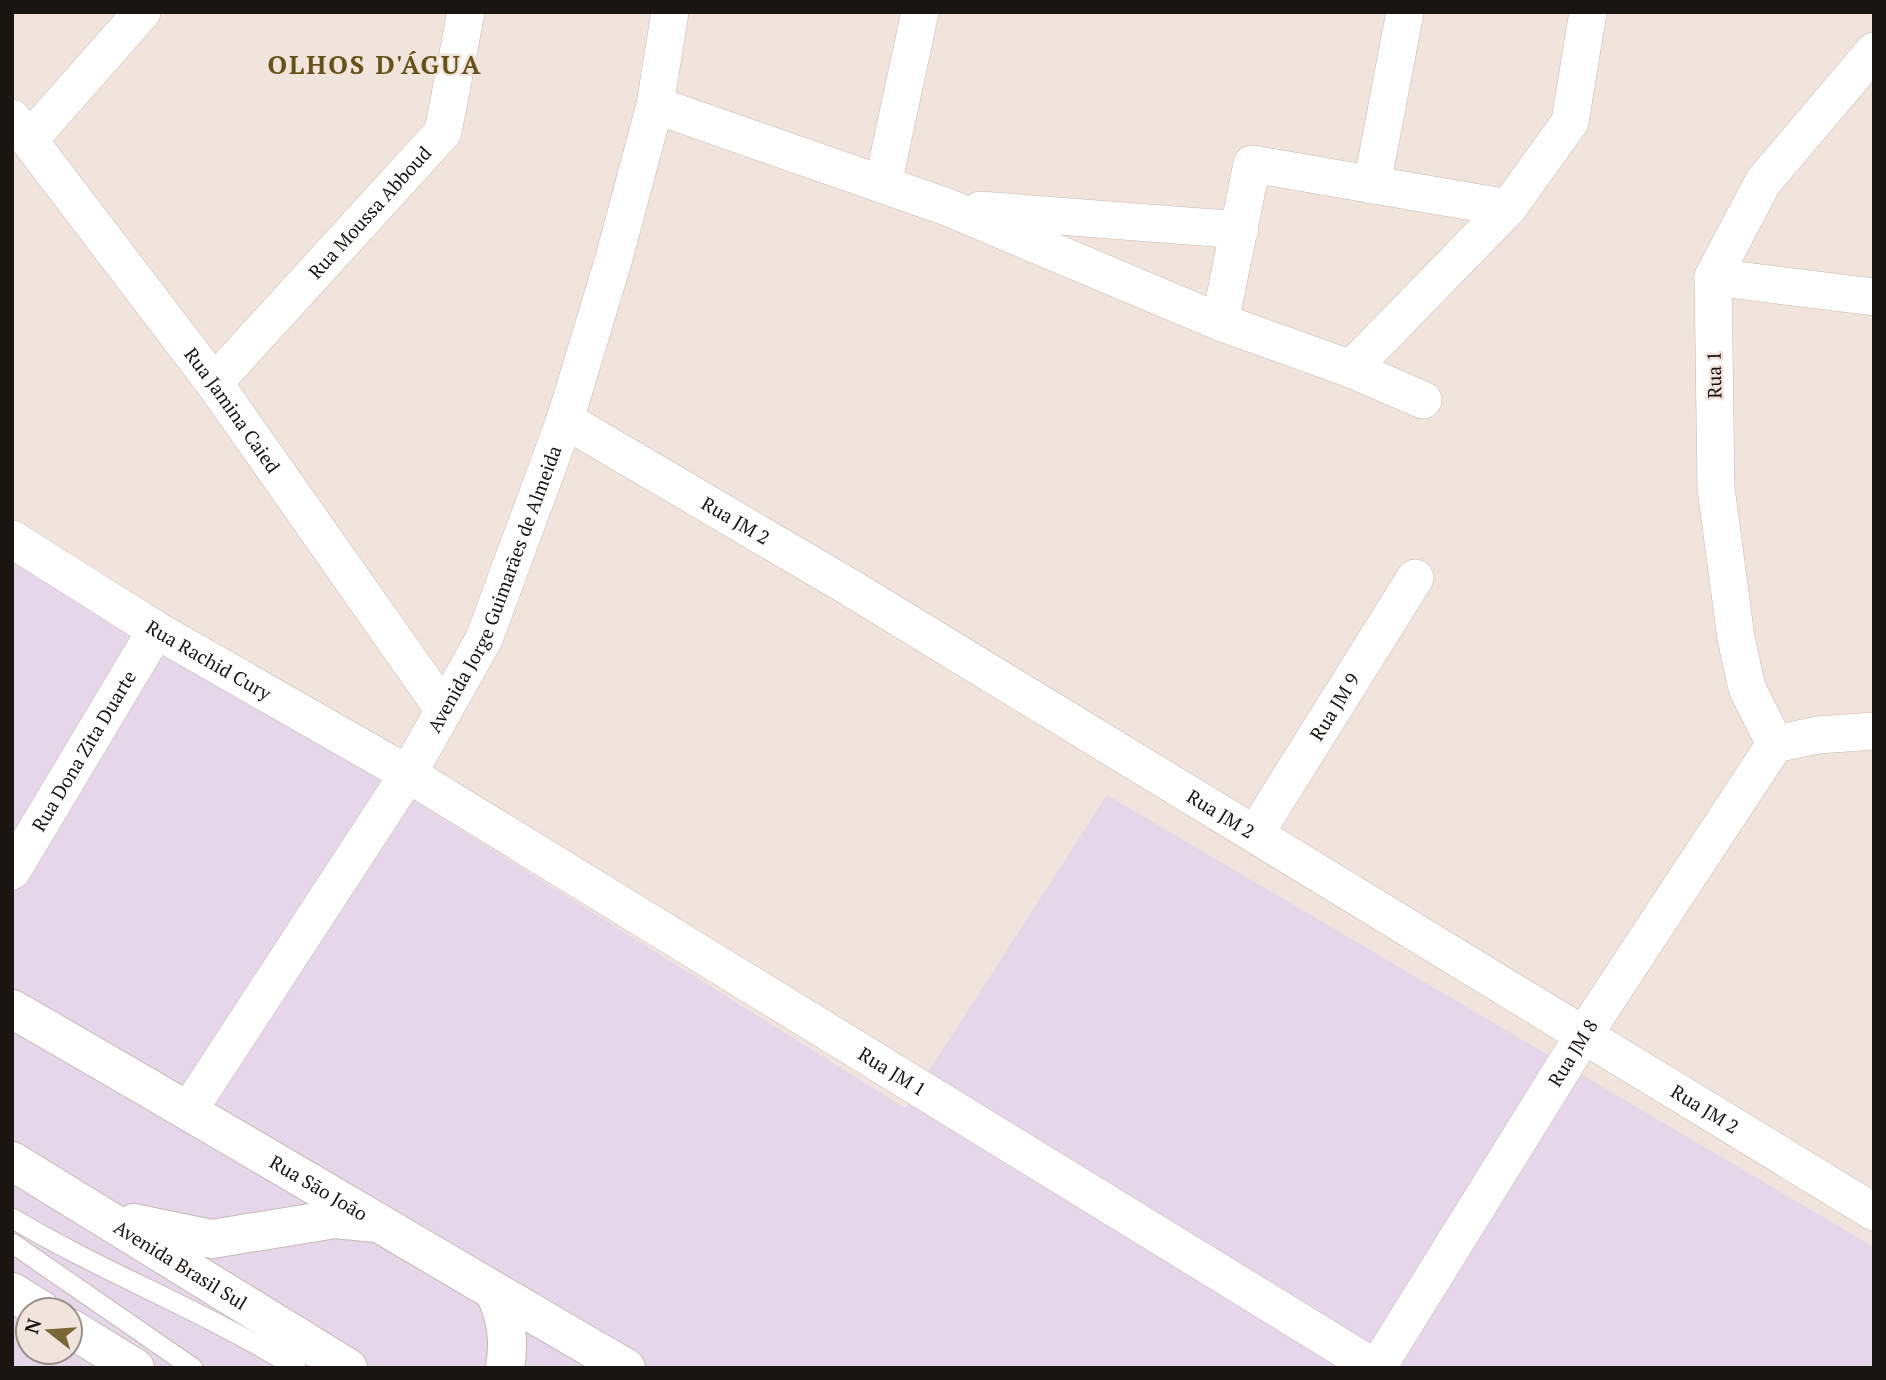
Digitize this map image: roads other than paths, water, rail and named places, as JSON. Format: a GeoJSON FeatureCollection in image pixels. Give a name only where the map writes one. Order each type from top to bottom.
{"type":"FeatureCollection","features":[{"type":"Feature","properties":{"kind":"main road","name":"Rua São João"},"geometry":{"type":"LineString","coordinates":[[12,1009],[189,1110],[376,1223],[626,1368]]}},
{"type":"Feature","properties":{"kind":"main road","name":"Avenida Brasil Sul"},"geometry":{"type":"LineString","coordinates":[[12,1161],[348,1368]]}},
{"type":"Feature","properties":{"kind":"main road"},"geometry":{"type":"LineString","coordinates":[[89,1208],[160,1230],[212,1239],[335,1219],[376,1223]]}},
{"type":"Feature","properties":{"kind":"main road"},"geometry":{"type":"LineString","coordinates":[[494,1291],[508,1334],[505,1368]]}},
{"type":"Feature","properties":{"kind":"main road"},"geometry":{"type":"LineString","coordinates":[[84,1337],[135,1368]]}},
{"type":"Feature","properties":{"kind":"main road"},"geometry":{"type":"LineString","coordinates":[[84,1343],[104,1368]]}},
{"type":"Feature","properties":{"kind":"street"},"geometry":{"type":"LineString","coordinates":[[21,128],[142,12]]}},
{"type":"Feature","properties":{"kind":"street","name":"Rua Moussa Abboud"},"geometry":{"type":"LineString","coordinates":[[214,383],[443,132],[466,12]]}},
{"type":"Feature","properties":{"kind":"street","name":"Avenida Jorge Guimarães de Almeida"},"geometry":{"type":"LineString","coordinates":[[189,1110],[408,774],[484,639],[565,420],[614,258],[655,105],[670,12]]}},
{"type":"Feature","properties":{"kind":"street"},"geometry":{"type":"LineString","coordinates":[[883,184],[920,12]]}},
{"type":"Feature","properties":{"kind":"street"},"geometry":{"type":"LineString","coordinates":[[1372,185],[1405,12]]}},
{"type":"Feature","properties":{"kind":"street"},"geometry":{"type":"LineString","coordinates":[[1351,369],[1508,208],[1570,122],[1588,12]]}},
{"type":"Feature","properties":{"kind":"street","name":"Rua 1"},"geometry":{"type":"LineString","coordinates":[[1775,744],[1747,688],[1736,638],[1718,502],[1713,277],[1763,183],[1874,51]]}},
{"type":"Feature","properties":{"kind":"street"},"geometry":{"type":"LineString","coordinates":[[655,105],[947,207],[1220,322],[1351,369],[1423,400]]}},
{"type":"Feature","properties":{"kind":"street","name":"Rua Jamina Caied"},"geometry":{"type":"LineString","coordinates":[[21,128],[214,383],[444,710]]}},
{"type":"Feature","properties":{"kind":"street"},"geometry":{"type":"LineString","coordinates":[[1220,322],[1252,164],[1508,208]]}},
{"type":"Feature","properties":{"kind":"street"},"geometry":{"type":"LineString","coordinates":[[947,207],[1240,230]]}},
{"type":"Feature","properties":{"kind":"street"},"geometry":{"type":"LineString","coordinates":[[1713,277],[1874,297]]}},
{"type":"Feature","properties":{"kind":"street","name":"Rua JM 2"},"geometry":{"type":"LineString","coordinates":[[565,420],[849,587],[1874,1212]]}},
{"type":"Feature","properties":{"kind":"street","name":"Rua Rachid Cury"},"geometry":{"type":"LineString","coordinates":[[12,539],[156,630],[408,774]]}},
{"type":"Feature","properties":{"kind":"street","name":"Rua JM 9"},"geometry":{"type":"LineString","coordinates":[[1255,834],[1415,578]]}},
{"type":"Feature","properties":{"kind":"street","name":"Rua Dona Zita Duarte"},"geometry":{"type":"LineString","coordinates":[[12,871],[156,630]]}},
{"type":"Feature","properties":{"kind":"street"},"geometry":{"type":"LineString","coordinates":[[1775,744],[1818,735],[1874,731]]}},
{"type":"Feature","properties":{"kind":"street","name":"Rua JM 8"},"geometry":{"type":"LineString","coordinates":[[1376,1368],[1583,1036],[1775,744]]}},
{"type":"Feature","properties":{"kind":"street","name":"Rua JM 1"},"geometry":{"type":"LineString","coordinates":[[408,774],[1376,1368]]}},
{"type":"Feature","properties":{"kind":"lane"},"geometry":{"type":"LineString","coordinates":[[12,1218],[87,1260],[232,1331],[296,1368]]}},
{"type":"Feature","properties":{"kind":"lane"},"geometry":{"type":"LineString","coordinates":[[12,1243],[193,1368]]}},
{"type":"Feature","properties":{"kind":"district","name":"OLHOS D'ÁGUA"},"geometry":{"type":"Point","coordinates":[375,65]}}]}
